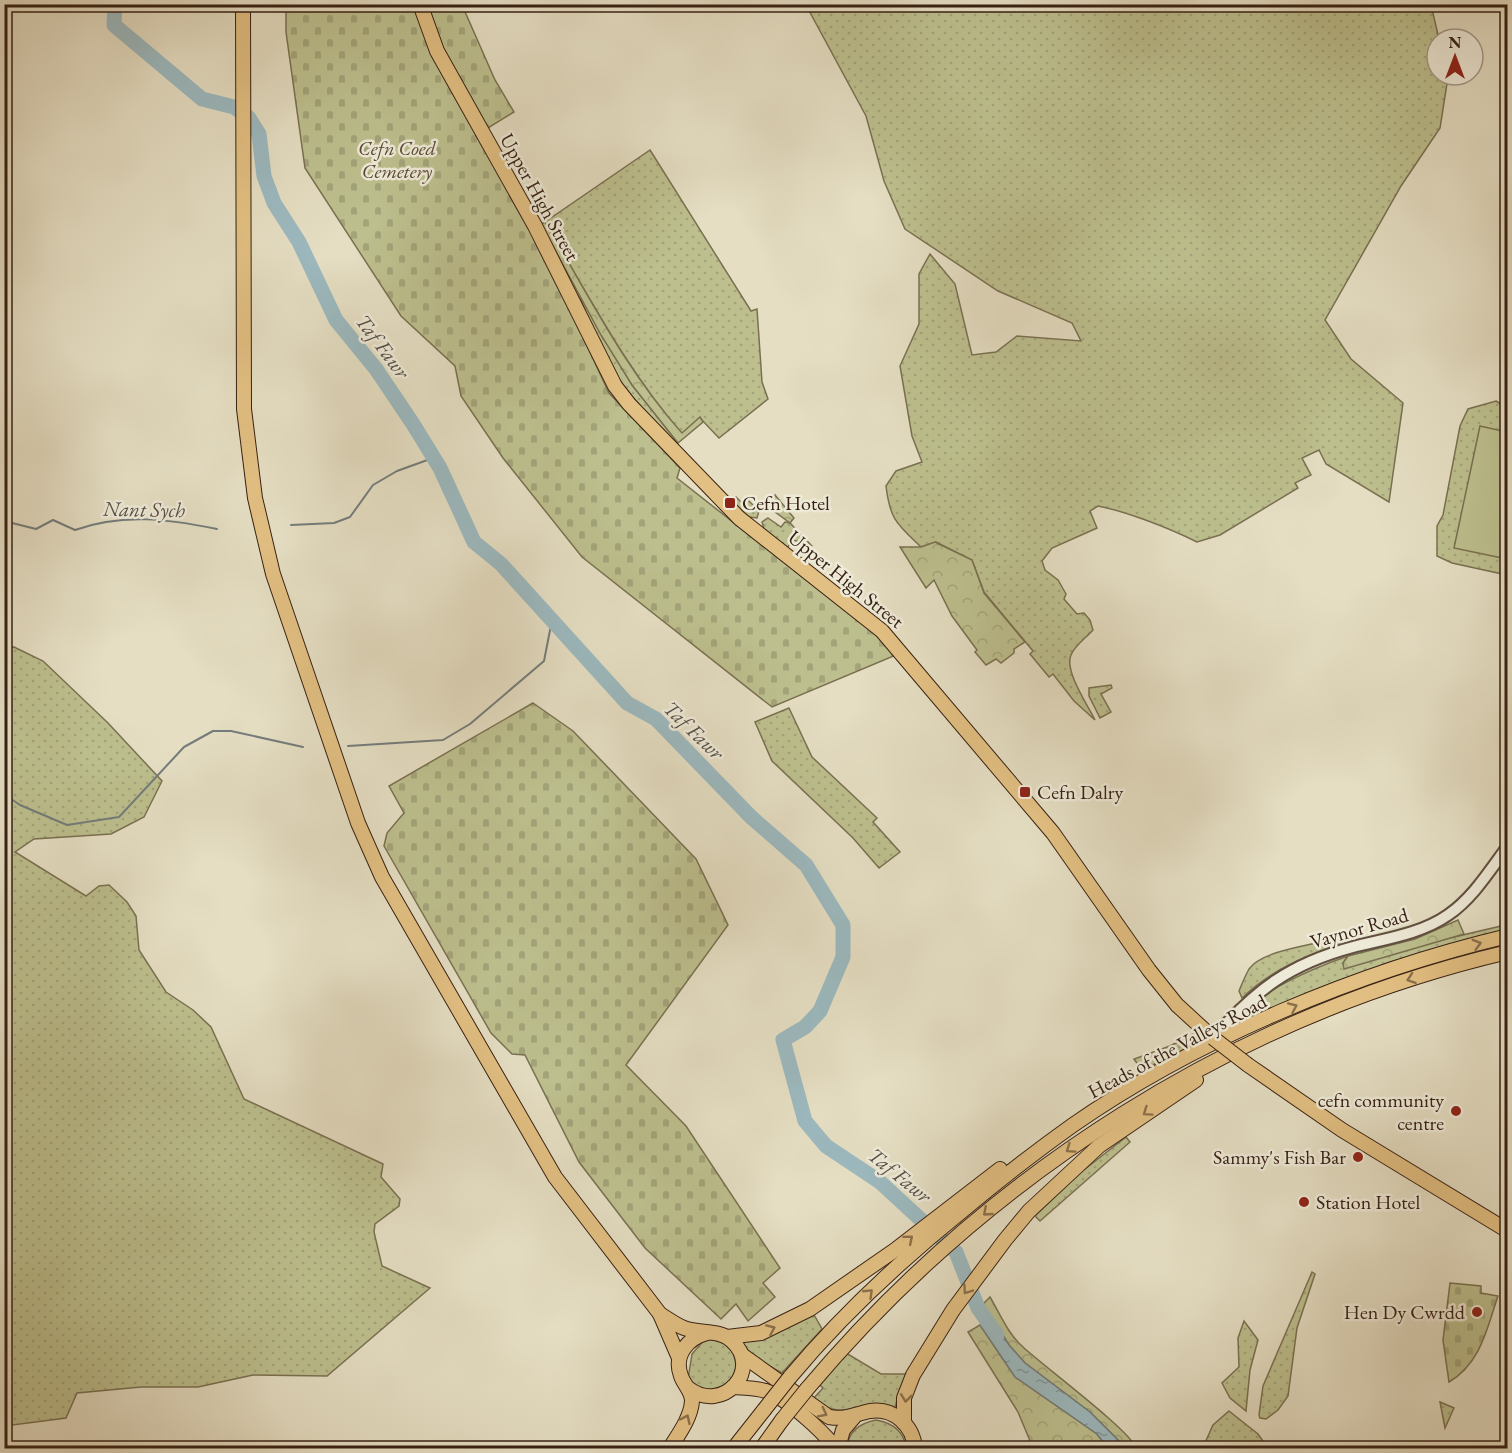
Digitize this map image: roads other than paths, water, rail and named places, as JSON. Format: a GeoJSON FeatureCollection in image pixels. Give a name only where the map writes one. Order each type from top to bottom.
{"type":"FeatureCollection","features":[{"type":"Feature","properties":{"kind":"main road"},"geometry":{"type":"LineString","coordinates":[[243,4],[244,409],[255,498],[273,574],[358,823],[382,877],[555,1177],[660,1314],[679,1358],[681,1377],[692,1398],[689,1415],[670,1449]]}},
{"type":"Feature","properties":{"kind":"main road","name":"Upper High Street"},"geometry":{"type":"LineString","coordinates":[[420,4],[437,51],[535,226],[615,386],[629,404],[739,518],[882,631],[1053,833],[1149,970],[1177,1005],[1248,1065],[1342,1130],[1508,1231]]}},
{"type":"Feature","properties":{"kind":"main road","name":"Heads of the Valleys Road"},"geometry":{"type":"LineString","coordinates":[[1020,1158],[1060,1126],[1075,1124],[1162,1071],[1296,1005],[1413,963],[1508,936]]}},
{"type":"Feature","properties":{"kind":"main road","name":"Heads of the Valleys Road"},"geometry":{"type":"LineString","coordinates":[[762,1449],[782,1420],[842,1349],[938,1256],[1033,1176],[1117,1115],[1209,1063],[1256,1040],[1419,976],[1508,952]]}},
{"type":"Feature","properties":{"kind":"main road"},"geometry":{"type":"LineString","coordinates":[[904,1422],[904,1398],[913,1375],[982,1268],[1029,1211],[1099,1146],[1200,1077],[1209,1063]]}},
{"type":"Feature","properties":{"kind":"main road"},"geometry":{"type":"LineString","coordinates":[[660,1314],[684,1328],[727,1337],[761,1333],[810,1309],[1020,1158]]}},
{"type":"Feature","properties":{"kind":"main road"},"geometry":{"type":"LineString","coordinates":[[734,1449],[827,1334],[923,1242],[1020,1158]]}},
{"type":"Feature","properties":{"kind":"main road"},"geometry":{"type":"LineString","coordinates":[[679,1358],[689,1341],[707,1333]]}},
{"type":"Feature","properties":{"kind":"main road"},"geometry":{"type":"LineString","coordinates":[[727,1337],[742,1355],[818,1412],[841,1419],[854,1418],[871,1411],[883,1411],[904,1422],[910,1431],[915,1449]]}},
{"type":"Feature","properties":{"kind":"main road"},"geometry":{"type":"LineString","coordinates":[[688,1388],[709,1397],[719,1396],[733,1387],[742,1370],[742,1355]]}},
{"type":"Feature","properties":{"kind":"main road"},"geometry":{"type":"LineString","coordinates":[[733,1387],[763,1390],[773,1394],[809,1421],[837,1449],[843,1430],[854,1418]]}},
{"type":"Feature","properties":{"kind":"street","name":"Vaynor Road"},"geometry":{"type":"LineString","coordinates":[[1214,1037],[1249,1000],[1287,972],[1324,955],[1409,932],[1448,916],[1476,889],[1508,846]]}},
{"type":"Feature","properties":{"kind":"water"},"geometry":{"type":"Polygon","coordinates":[[[991,1316],[1009,1345],[1025,1363],[1090,1412],[1126,1448],[1108,1448],[1097,1434],[1015,1377],[980,1325],[991,1316]]]}},
{"type":"Feature","properties":{"kind":"waterway","name":"Taf Fawr"},"geometry":{"type":"LineString","coordinates":[[115,4],[114,25],[202,99],[234,107],[249,118],[259,134],[264,176],[274,203],[299,242],[336,320],[376,369],[413,424],[440,468],[474,542],[501,564],[627,703],[656,719],[751,817],[806,865],[843,925],[843,957],[820,1011],[805,1027],[783,1040],[805,1121],[826,1146],[880,1182],[956,1252],[978,1308],[997,1335]]}},
{"type":"Feature","properties":{"kind":"waterway","name":"Nant Sych"},"geometry":{"type":"LineString","coordinates":[[291,525],[334,523],[350,517],[373,485],[397,471],[433,458]]}},
{"type":"Feature","properties":{"kind":"waterway","name":"Nant Sych"},"geometry":{"type":"LineString","coordinates":[[4,521],[36,529],[53,520],[75,530],[111,521],[146,519],[217,529]]}},
{"type":"Feature","properties":{"kind":"waterway"},"geometry":{"type":"LineString","coordinates":[[348,746],[443,740],[470,724],[544,661],[552,620]]}},
{"type":"Feature","properties":{"kind":"waterway"},"geometry":{"type":"LineString","coordinates":[[4,794],[20,805],[67,825],[119,817],[184,747],[213,731],[231,731],[303,747]]}},
{"type":"Feature","properties":{"kind":"place","name":"Cefn Hotel"},"geometry":{"type":"Point","coordinates":[730,503]}},
{"type":"Feature","properties":{"kind":"place","name":"Cefn Dalry"},"geometry":{"type":"Point","coordinates":[1025,792]}},
{"type":"Feature","properties":{"kind":"place","name":"cefn community centre"},"geometry":{"type":"Point","coordinates":[1456,1111]}},
{"type":"Feature","properties":{"kind":"place","name":"Sammy's Fish Bar"},"geometry":{"type":"Point","coordinates":[1358,1157]}},
{"type":"Feature","properties":{"kind":"place","name":"Station Hotel"},"geometry":{"type":"Point","coordinates":[1304,1202]}},
{"type":"Feature","properties":{"kind":"place","name":"Hen Dy Cwrdd"},"geometry":{"type":"Point","coordinates":[1477,1312]}},
{"type":"Feature","properties":{"kind":"park label","name":"Cefn Coed Cemetery"},"geometry":{"type":"Point","coordinates":[397,160]}}]}
